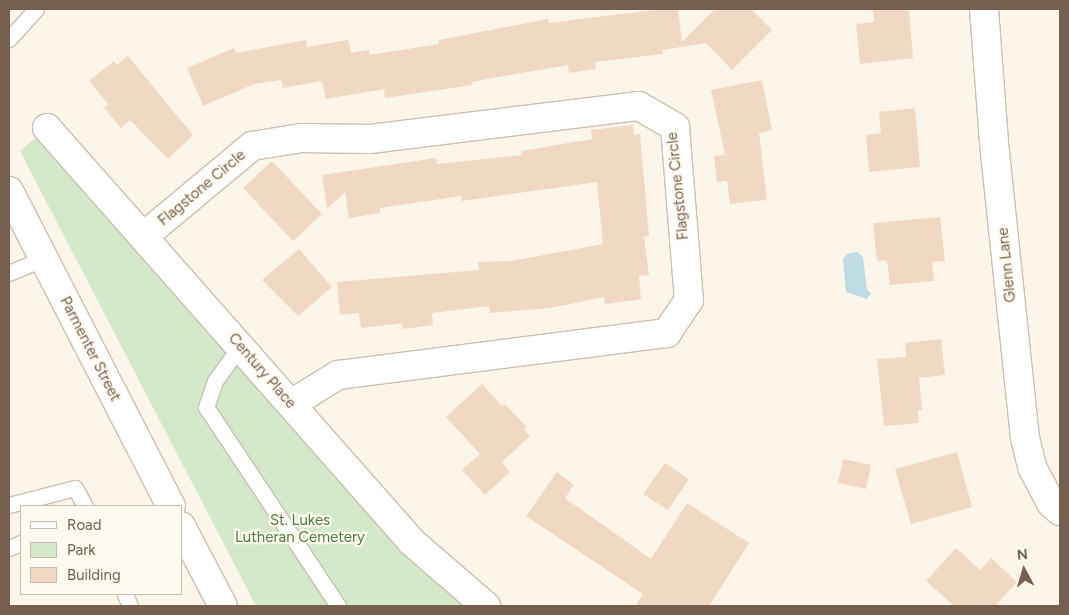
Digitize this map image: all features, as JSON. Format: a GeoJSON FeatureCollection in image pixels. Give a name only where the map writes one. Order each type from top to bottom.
{"type":"FeatureCollection","features":[{"type":"Feature","properties":{"kind":"street","name":"Glenn Lane"},"geometry":{"type":"LineString","coordinates":[[984,9],[994,143],[1025,438],[1032,467],[1051,503],[1060,510]]}},
{"type":"Feature","properties":{"kind":"street","name":"Flagstone Circle"},"geometry":{"type":"LineString","coordinates":[[144,236],[252,146],[302,138],[370,139],[638,106],[675,127],[689,300],[667,333],[338,375],[291,404]]}},
{"type":"Feature","properties":{"kind":"street","name":"Century Place"},"geometry":{"type":"LineString","coordinates":[[47,128],[412,542],[486,606]]}},
{"type":"Feature","properties":{"kind":"street","name":"Parmenter Street"},"geometry":{"type":"LineString","coordinates":[[9,192],[170,505]]}},
{"type":"Feature","properties":{"kind":"street","name":"Parmenter Street"},"geometry":{"type":"LineString","coordinates":[[182,528],[223,606]]}},
{"type":"Feature","properties":{"kind":"lane"},"geometry":{"type":"LineString","coordinates":[[9,39],[36,9]]}},
{"type":"Feature","properties":{"kind":"lane"},"geometry":{"type":"LineString","coordinates":[[9,273],[44,258]]}},
{"type":"Feature","properties":{"kind":"lane"},"geometry":{"type":"LineString","coordinates":[[240,346],[215,381],[206,407],[338,606]]}},
{"type":"Feature","properties":{"kind":"lane"},"geometry":{"type":"LineString","coordinates":[[9,505],[76,488],[84,505]]}},
{"type":"Feature","properties":{"kind":"green space","name":"St. Lukes Lutheran Cemetery"},"geometry":{"type":"Polygon","coordinates":[[[47,128],[486,606],[256,606],[20,151],[47,128]]]}},
{"type":"Feature","properties":{"kind":"water"},"geometry":{"type":"Polygon","coordinates":[[[857,252],[863,257],[867,290],[871,293],[867,299],[846,292],[843,259],[847,254],[857,252]]]}},
{"type":"Feature","properties":{"kind":"building"},"geometry":{"type":"Polygon","coordinates":[[[662,9],[678,9],[682,42],[715,9],[751,9],[772,30],[732,70],[706,43],[662,50],[663,54],[595,62],[596,69],[569,73],[568,65],[472,82],[472,85],[385,98],[384,89],[326,99],[322,81],[283,88],[281,80],[254,84],[203,106],[187,68],[234,48],[236,53],[306,40],[307,47],[348,40],[351,53],[369,50],[370,55],[439,44],[439,40],[548,19],[549,23],[662,9]]]}},
{"type":"Feature","properties":{"kind":"building"},"geometry":{"type":"Polygon","coordinates":[[[873,9],[909,9],[913,58],[860,64],[856,24],[874,22],[873,9]]]}},
{"type":"Feature","properties":{"kind":"building"},"geometry":{"type":"Polygon","coordinates":[[[128,56],[193,135],[168,159],[130,120],[121,128],[104,108],[108,104],[89,81],[114,61],[117,65],[128,56]]]}},
{"type":"Feature","properties":{"kind":"building"},"geometry":{"type":"Polygon","coordinates":[[[762,80],[772,130],[759,133],[767,200],[730,204],[727,181],[717,182],[714,156],[725,155],[711,90],[762,80]]]}},
{"type":"Feature","properties":{"kind":"building"},"geometry":{"type":"Polygon","coordinates":[[[915,108],[920,167],[869,172],[866,135],[881,133],[879,112],[915,108]]]}},
{"type":"Feature","properties":{"kind":"building"},"geometry":{"type":"Polygon","coordinates":[[[633,125],[634,135],[640,134],[649,236],[644,237],[649,275],[639,276],[641,299],[605,304],[604,297],[551,308],[490,313],[489,306],[432,313],[433,325],[403,329],[402,323],[361,328],[359,313],[340,315],[337,282],[479,270],[478,262],[512,261],[603,244],[597,182],[461,201],[461,196],[380,208],[380,213],[349,218],[345,192],[327,209],[322,175],[436,158],[437,164],[522,155],[521,151],[592,139],[591,130],[633,125]]]}},
{"type":"Feature","properties":{"kind":"building"},"geometry":{"type":"Polygon","coordinates":[[[272,161],[322,214],[293,241],[243,188],[272,161]]]}},
{"type":"Feature","properties":{"kind":"building"},"geometry":{"type":"Polygon","coordinates":[[[940,217],[945,261],[932,262],[934,281],[890,285],[887,260],[877,261],[873,223],[940,217]]]}},
{"type":"Feature","properties":{"kind":"building"},"geometry":{"type":"Polygon","coordinates":[[[299,249],[332,287],[298,316],[262,280],[299,249]]]}},
{"type":"Feature","properties":{"kind":"building"},"geometry":{"type":"Polygon","coordinates":[[[941,339],[945,375],[919,378],[922,410],[918,410],[919,423],[884,426],[877,359],[906,357],[905,343],[941,339]]]}},
{"type":"Feature","properties":{"kind":"building"},"geometry":{"type":"Polygon","coordinates":[[[482,384],[502,406],[505,404],[527,427],[524,430],[530,436],[502,462],[510,472],[485,495],[462,470],[480,454],[446,417],[482,384]]]}},
{"type":"Feature","properties":{"kind":"building"},"geometry":{"type":"Polygon","coordinates":[[[957,452],[972,507],[911,524],[895,469],[957,452]]]}},
{"type":"Feature","properties":{"kind":"building"},"geometry":{"type":"Polygon","coordinates":[[[843,459],[871,465],[866,489],[838,483],[843,459]]]}},
{"type":"Feature","properties":{"kind":"building"},"geometry":{"type":"Polygon","coordinates":[[[665,463],[689,479],[668,510],[643,494],[665,463]]]}},
{"type":"Feature","properties":{"kind":"building"},"geometry":{"type":"Polygon","coordinates":[[[557,472],[574,485],[565,498],[651,559],[687,503],[749,543],[709,606],[635,606],[643,594],[526,516],[557,472]]]}},
{"type":"Feature","properties":{"kind":"building"},"geometry":{"type":"Polygon","coordinates":[[[956,548],[980,570],[991,558],[1017,582],[995,606],[954,606],[926,581],[956,548]]]}}]}
